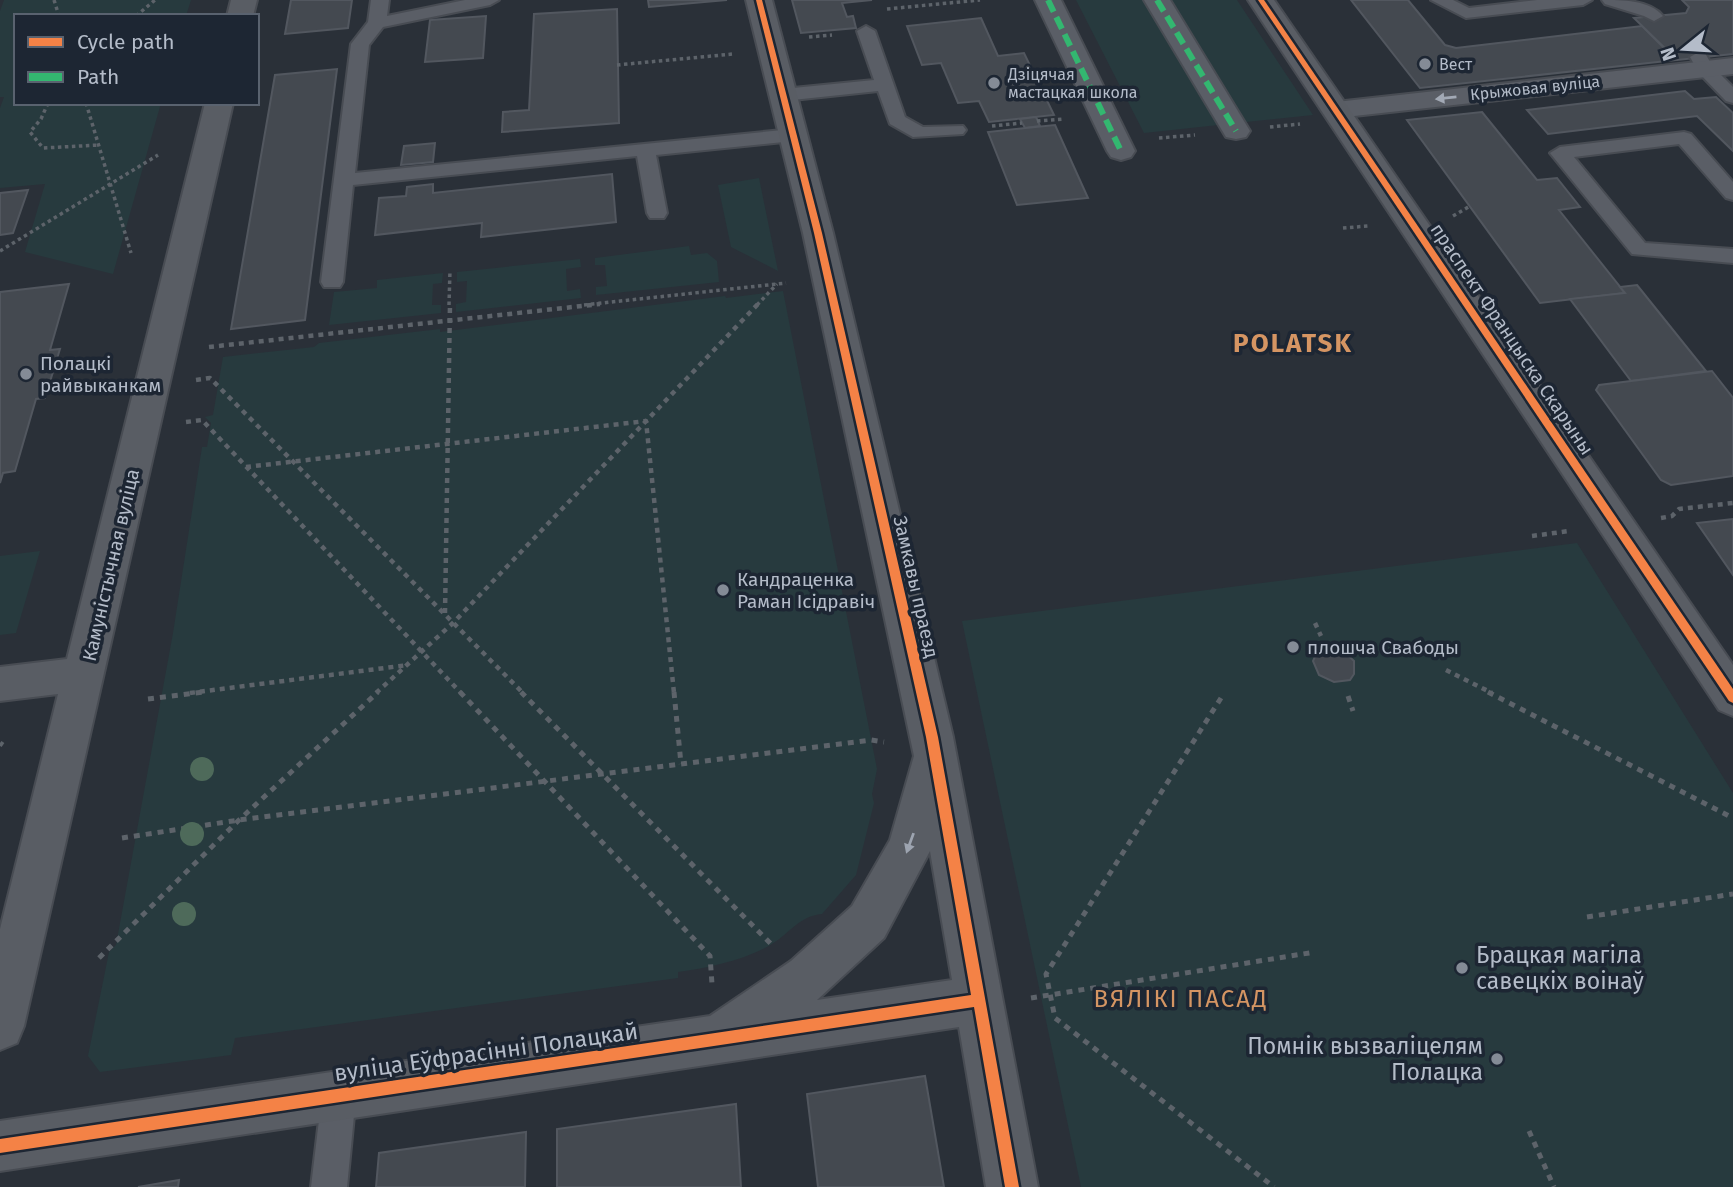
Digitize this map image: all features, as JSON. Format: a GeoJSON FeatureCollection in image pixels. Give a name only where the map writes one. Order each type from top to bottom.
{"type":"FeatureCollection","features":[{"type":"Feature","properties":{"kind":"street","name":"Замкавы праезд"},"geometry":{"type":"LineString","coordinates":[[759,0],[818,233],[933,745],[1012,1187]]}},
{"type":"Feature","properties":{"kind":"street"},"geometry":{"type":"LineString","coordinates":[[1048,0],[1121,151]]}},
{"type":"Feature","properties":{"kind":"street"},"geometry":{"type":"LineString","coordinates":[[1157,0],[1236,131]]}},
{"type":"Feature","properties":{"kind":"street","name":"праспект Францыска Скарыны"},"geometry":{"type":"LineString","coordinates":[[1261,0],[1733,698]]}},
{"type":"Feature","properties":{"kind":"street","name":"Крыжовая вуліца"},"geometry":{"type":"LineString","coordinates":[[1336,110],[1702,63],[1733,66]]}},
{"type":"Feature","properties":{"kind":"street","name":"Камуністычная вуліца"},"geometry":{"type":"LineString","coordinates":[[0,1026],[219,105]]}},
{"type":"Feature","properties":{"kind":"street"},"geometry":{"type":"LineString","coordinates":[[0,684],[85,674]]}},
{"type":"Feature","properties":{"kind":"street"},"geometry":{"type":"LineString","coordinates":[[718,1039],[808,978],[868,922],[910,846],[933,745]]}},
{"type":"Feature","properties":{"kind":"street","name":"вуліца Еўфрасінні Полацкай"},"geometry":{"type":"LineString","coordinates":[[0,1146],[979,1000]]}},
{"type":"Feature","properties":{"kind":"lane"},"geometry":{"type":"LineString","coordinates":[[332,282],[360,44],[377,23],[380,0]]}},
{"type":"Feature","properties":{"kind":"lane"},"geometry":{"type":"LineString","coordinates":[[377,23],[490,0]]}},
{"type":"Feature","properties":{"kind":"lane"},"geometry":{"type":"LineString","coordinates":[[1440,0],[1466,13],[1583,0]]}},
{"type":"Feature","properties":{"kind":"lane"},"geometry":{"type":"LineString","coordinates":[[1611,0],[1650,12],[1654,16]]}},
{"type":"Feature","properties":{"kind":"lane"},"geometry":{"type":"LineString","coordinates":[[866,32],[897,120],[920,134],[956,130]]}},
{"type":"Feature","properties":{"kind":"lane"},"geometry":{"type":"LineString","coordinates":[[1702,63],[1733,97]]}},
{"type":"Feature","properties":{"kind":"lane"},"geometry":{"type":"LineString","coordinates":[[783,95],[884,85]]}},
{"type":"Feature","properties":{"kind":"lane"},"geometry":{"type":"LineString","coordinates":[[344,180],[793,135]]}},
{"type":"Feature","properties":{"kind":"lane"},"geometry":{"type":"LineString","coordinates":[[1733,194],[1684,138],[1560,153],[1639,248],[1733,256]]}},
{"type":"Feature","properties":{"kind":"lane"},"geometry":{"type":"LineString","coordinates":[[646,151],[657,213]]}},
{"type":"Feature","properties":{"kind":"lane"},"geometry":{"type":"LineString","coordinates":[[329,1187],[339,1095]]}},
{"type":"Feature","properties":{"kind":"path"},"geometry":{"type":"LineString","coordinates":[[138,14],[155,0]]}},
{"type":"Feature","properties":{"kind":"path"},"geometry":{"type":"LineString","coordinates":[[617,65],[772,51]]}},
{"type":"Feature","properties":{"kind":"path"},"geometry":{"type":"LineString","coordinates":[[48,105],[30,132],[43,148],[99,145]]}},
{"type":"Feature","properties":{"kind":"path"},"geometry":{"type":"LineString","coordinates":[[87,105],[131,253]]}},
{"type":"Feature","properties":{"kind":"path"},"geometry":{"type":"LineString","coordinates":[[1038,121],[1065,119]]}},
{"type":"Feature","properties":{"kind":"path"},"geometry":{"type":"LineString","coordinates":[[0,251],[158,155]]}},
{"type":"Feature","properties":{"kind":"path"},"geometry":{"type":"LineString","coordinates":[[445,614],[450,270]]}},
{"type":"Feature","properties":{"kind":"path"},"geometry":{"type":"LineString","coordinates":[[209,347],[790,282]]}},
{"type":"Feature","properties":{"kind":"path"},"geometry":{"type":"LineString","coordinates":[[99,958],[239,820],[453,623],[776,284]]}},
{"type":"Feature","properties":{"kind":"path"},"geometry":{"type":"LineString","coordinates":[[210,378],[779,952]]}},
{"type":"Feature","properties":{"kind":"path"},"geometry":{"type":"LineString","coordinates":[[202,420],[710,956],[712,981]]}},
{"type":"Feature","properties":{"kind":"path"},"geometry":{"type":"LineString","coordinates":[[646,421],[681,764]]}},
{"type":"Feature","properties":{"kind":"path"},"geometry":{"type":"LineString","coordinates":[[246,467],[646,421]]}},
{"type":"Feature","properties":{"kind":"path"},"geometry":{"type":"LineString","coordinates":[[1315,623],[1321,636]]}},
{"type":"Feature","properties":{"kind":"path"},"geometry":{"type":"LineString","coordinates":[[148,699],[408,665]]}},
{"type":"Feature","properties":{"kind":"path"},"geometry":{"type":"LineString","coordinates":[[1446,670],[1733,818]]}},
{"type":"Feature","properties":{"kind":"path"},"geometry":{"type":"LineString","coordinates":[[1348,696],[1353,711]]}},
{"type":"Feature","properties":{"kind":"path"},"geometry":{"type":"LineString","coordinates":[[1221,698],[1046,974],[1055,1017],[1274,1187]]}},
{"type":"Feature","properties":{"kind":"path"},"geometry":{"type":"LineString","coordinates":[[122,838],[239,820],[871,740],[933,745]]}},
{"type":"Feature","properties":{"kind":"path"},"geometry":{"type":"LineString","coordinates":[[1587,917],[1733,894]]}},
{"type":"Feature","properties":{"kind":"path"},"geometry":{"type":"LineString","coordinates":[[1031,998],[1315,952]]}},
{"type":"Feature","properties":{"kind":"path"},"geometry":{"type":"LineString","coordinates":[[1529,1131],[1554,1187]]}},
{"type":"Feature","properties":{"kind":"green space"},"geometry":{"type":"Polygon","coordinates":[[[4,0],[191,0],[187,14],[14,14],[14,105],[160,105],[113,274],[25,252],[45,184],[0,188],[0,108],[4,97],[0,97],[0,11],[4,0]]]}},
{"type":"Feature","properties":{"kind":"green space"},"geometry":{"type":"Polygon","coordinates":[[[1076,0],[1237,0],[1313,115],[1144,133],[1076,0]]]}},
{"type":"Feature","properties":{"kind":"green space"},"geometry":{"type":"Polygon","coordinates":[[[759,178],[778,271],[731,247],[718,185],[759,178]]]}},
{"type":"Feature","properties":{"kind":"green space"},"geometry":{"type":"Polygon","coordinates":[[[689,246],[691,255],[707,253],[717,261],[719,282],[596,295],[596,287],[607,286],[605,265],[595,265],[595,258],[689,246]]]}},
{"type":"Feature","properties":{"kind":"green space"},"geometry":{"type":"Polygon","coordinates":[[[580,259],[581,267],[566,269],[567,291],[580,289],[581,298],[456,312],[456,304],[466,302],[467,281],[457,282],[457,272],[580,259]]]}},
{"type":"Feature","properties":{"kind":"green space"},"geometry":{"type":"Polygon","coordinates":[[[443,273],[442,283],[433,284],[432,305],[441,305],[441,313],[329,325],[334,292],[377,288],[377,280],[443,273]]]}},
{"type":"Feature","properties":{"kind":"green space"},"geometry":{"type":"Polygon","coordinates":[[[783,291],[877,769],[872,794],[874,803],[856,875],[822,914],[801,921],[762,950],[726,962],[678,972],[678,978],[235,1038],[231,1055],[100,1072],[88,1056],[109,952],[116,945],[173,633],[202,447],[207,447],[211,423],[205,417],[213,415],[223,357],[314,347],[319,343],[440,329],[440,332],[783,291]]]}},
{"type":"Feature","properties":{"kind":"green space"},"geometry":{"type":"Polygon","coordinates":[[[1577,543],[1733,793],[1733,1187],[1081,1187],[962,621],[1577,543]]]}},
{"type":"Feature","properties":{"kind":"green space"},"geometry":{"type":"Polygon","coordinates":[[[40,551],[16,633],[0,635],[0,556],[40,551]]]}},
{"type":"Feature","properties":{"kind":"building"},"geometry":{"type":"Polygon","coordinates":[[[291,0],[352,0],[348,28],[285,34],[291,0]]]}},
{"type":"Feature","properties":{"kind":"building"},"geometry":{"type":"Polygon","coordinates":[[[648,0],[727,0],[649,7],[648,0]]]}},
{"type":"Feature","properties":{"kind":"building"},"geometry":{"type":"Polygon","coordinates":[[[792,0],[872,0],[842,3],[847,17],[853,16],[856,28],[801,33],[792,0]]]}},
{"type":"Feature","properties":{"kind":"building"},"geometry":{"type":"Polygon","coordinates":[[[1351,0],[1408,0],[1445,45],[1456,48],[1642,26],[1676,60],[1420,88],[1351,0]]]}},
{"type":"Feature","properties":{"kind":"building"},"geometry":{"type":"Polygon","coordinates":[[[1682,0],[1733,0],[1733,54],[1677,60],[1634,18],[1686,13],[1689,7],[1682,0]]]}},
{"type":"Feature","properties":{"kind":"building"},"geometry":{"type":"Polygon","coordinates":[[[617,9],[619,123],[502,132],[503,112],[529,110],[534,14],[617,9]]]}},
{"type":"Feature","properties":{"kind":"building"},"geometry":{"type":"Polygon","coordinates":[[[486,16],[483,58],[425,62],[430,20],[486,16]]]}},
{"type":"Feature","properties":{"kind":"building","name":"Дзіцячая мастацкая школа"},"geometry":{"type":"Polygon","coordinates":[[[981,18],[998,56],[1024,53],[1054,115],[989,122],[979,101],[958,103],[941,63],[922,65],[907,26],[981,18]]]}},
{"type":"Feature","properties":{"kind":"building"},"geometry":{"type":"Polygon","coordinates":[[[337,69],[305,320],[231,329],[275,75],[337,69]]]}},
{"type":"Feature","properties":{"kind":"building"},"geometry":{"type":"Polygon","coordinates":[[[1685,91],[1694,99],[1716,97],[1733,113],[1733,151],[1697,116],[1548,134],[1527,110],[1685,91]]]}},
{"type":"Feature","properties":{"kind":"building"},"geometry":{"type":"Polygon","coordinates":[[[1482,112],[1537,180],[1557,178],[1580,207],[1559,210],[1625,293],[1540,303],[1407,120],[1482,112]]]}},
{"type":"Feature","properties":{"kind":"building"},"geometry":{"type":"Polygon","coordinates":[[[1036,117],[1040,126],[1025,128],[1020,119],[1036,117]]]}},
{"type":"Feature","properties":{"kind":"building"},"geometry":{"type":"Polygon","coordinates":[[[1055,125],[1088,198],[1017,205],[988,132],[1055,125]]]}},
{"type":"Feature","properties":{"kind":"building"},"geometry":{"type":"Polygon","coordinates":[[[435,143],[433,162],[401,165],[404,146],[435,143]]]}},
{"type":"Feature","properties":{"kind":"building"},"geometry":{"type":"Polygon","coordinates":[[[612,174],[616,222],[481,237],[482,223],[375,235],[379,198],[406,196],[407,187],[433,184],[433,193],[612,174]]]}},
{"type":"Feature","properties":{"kind":"building"},"geometry":{"type":"Polygon","coordinates":[[[28,190],[13,233],[0,235],[0,193],[28,190]]]}},
{"type":"Feature","properties":{"kind":"building","name":"Полацкі райвыканкам"},"geometry":{"type":"Polygon","coordinates":[[[69,284],[50,350],[60,349],[45,398],[36,399],[15,471],[3,473],[0,483],[0,292],[69,284]]]}},
{"type":"Feature","properties":{"kind":"building"},"geometry":{"type":"Polygon","coordinates":[[[1637,285],[1706,371],[1631,381],[1570,299],[1625,293],[1620,287],[1637,285]]]}},
{"type":"Feature","properties":{"kind":"building"},"geometry":{"type":"Polygon","coordinates":[[[1712,371],[1733,398],[1733,476],[1671,485],[1661,480],[1596,390],[1599,385],[1712,371]]]}},
{"type":"Feature","properties":{"kind":"building"},"geometry":{"type":"Polygon","coordinates":[[[1733,519],[1733,575],[1697,523],[1733,519]]]}},
{"type":"Feature","properties":{"kind":"building"},"geometry":{"type":"Polygon","coordinates":[[[1326,647],[1342,650],[1354,661],[1354,674],[1350,680],[1334,682],[1319,675],[1313,661],[1318,650],[1326,647]]]}},
{"type":"Feature","properties":{"kind":"building"},"geometry":{"type":"Polygon","coordinates":[[[925,1076],[944,1187],[818,1187],[807,1094],[925,1076]]]}},
{"type":"Feature","properties":{"kind":"building"},"geometry":{"type":"Polygon","coordinates":[[[736,1104],[741,1187],[557,1187],[557,1129],[736,1104]]]}},
{"type":"Feature","properties":{"kind":"building"},"geometry":{"type":"Polygon","coordinates":[[[526,1132],[525,1187],[376,1187],[379,1153],[526,1132]]]}},
{"type":"Feature","properties":{"kind":"building"},"geometry":{"type":"Polygon","coordinates":[[[179,1180],[178,1187],[138,1187],[179,1180]]]}},
{"type":"Feature","properties":{"kind":"marked path"},"geometry":{"type":"LineString","coordinates":[[1048,0],[1121,151]]}},
{"type":"Feature","properties":{"kind":"marked path"},"geometry":{"type":"LineString","coordinates":[[1157,0],[1236,131]]}},
{"type":"Feature","properties":{"kind":"cycle path"},"geometry":{"type":"LineString","coordinates":[[759,0],[818,233],[932,737],[1012,1187]]}},
{"type":"Feature","properties":{"kind":"cycle path"},"geometry":{"type":"LineString","coordinates":[[1261,0],[1733,698]]}},
{"type":"Feature","properties":{"kind":"cycle path"},"geometry":{"type":"LineString","coordinates":[[0,1146],[979,1000]]}},
{"type":"Feature","properties":{"kind":"place","name":"Вест"},"geometry":{"type":"Point","coordinates":[1425,64]}},
{"type":"Feature","properties":{"kind":"place","name":"Дзіцячая мастацкая школа"},"geometry":{"type":"Point","coordinates":[994,83]}},
{"type":"Feature","properties":{"kind":"place","name":"Полацкі райвыканкам"},"geometry":{"type":"Point","coordinates":[26,374]}},
{"type":"Feature","properties":{"kind":"place","name":"Кандраценка Раман Ісідравіч"},"geometry":{"type":"Point","coordinates":[723,590]}},
{"type":"Feature","properties":{"kind":"place","name":"плошча Свабоды"},"geometry":{"type":"Point","coordinates":[1293,647]}},
{"type":"Feature","properties":{"kind":"place","name":"Брацкая магіла савецкіх воінаў"},"geometry":{"type":"Point","coordinates":[1462,968]}},
{"type":"Feature","properties":{"kind":"place","name":"Помнік вызваліцелям Полацка"},"geometry":{"type":"Point","coordinates":[1497,1059]}},
{"type":"Feature","properties":{"kind":"district","name":"POLATSK"},"geometry":{"type":"Point","coordinates":[1293,343]}},
{"type":"Feature","properties":{"kind":"district","name":"ВЯЛІКІ ПАСАД"},"geometry":{"type":"Point","coordinates":[1181,999]}}]}
